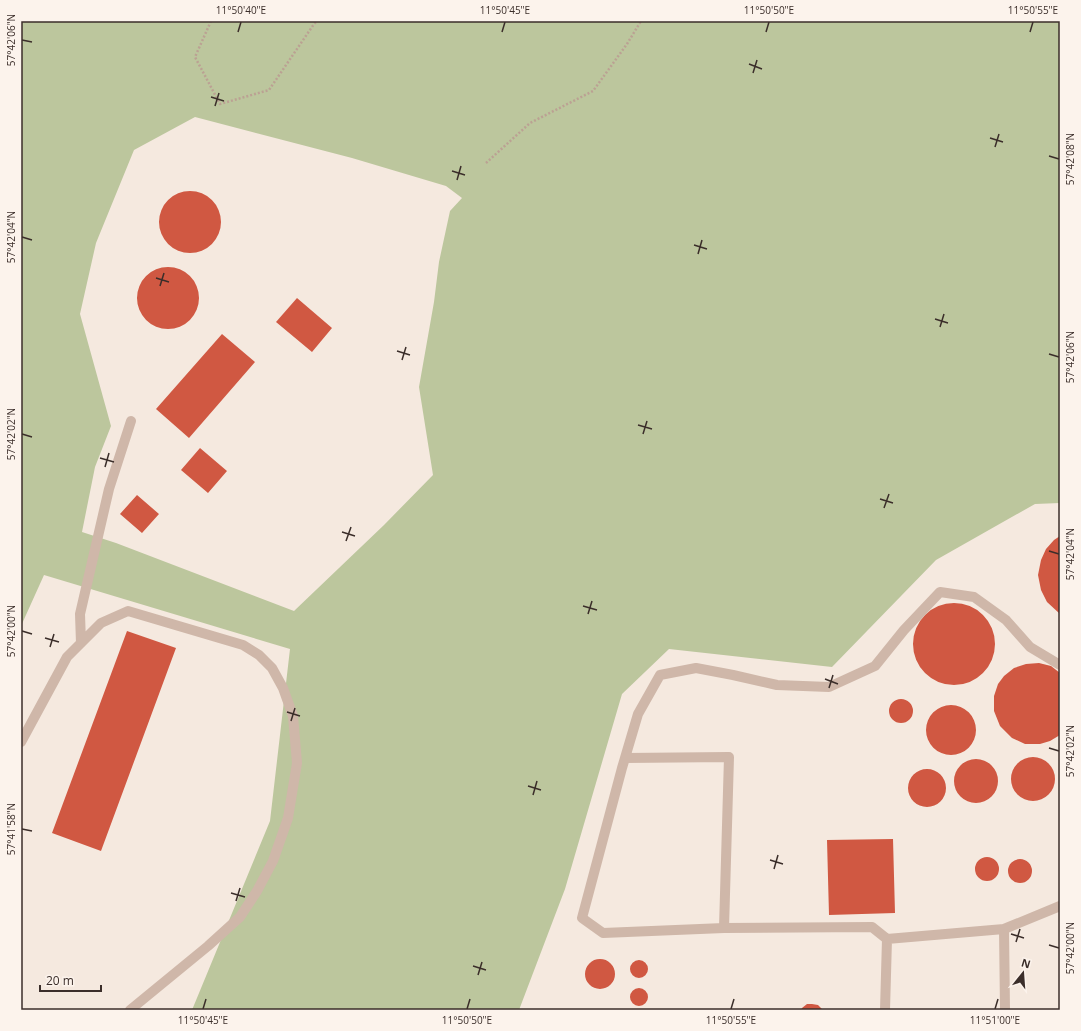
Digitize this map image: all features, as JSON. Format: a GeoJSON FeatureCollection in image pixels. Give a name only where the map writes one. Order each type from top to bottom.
{"type":"FeatureCollection","features":[{"type":"Feature","properties":{"kind":"lane"},"geometry":{"type":"LineString","coordinates":[[81,643],[80,614],[109,488],[131,421]]}},
{"type":"Feature","properties":{"kind":"lane"},"geometry":{"type":"LineString","coordinates":[[1060,665],[1030,647],[1006,620],[974,597],[940,592],[904,630],[875,666],[829,687],[777,685],[732,674],[696,668],[660,675],[638,714],[624,758],[582,918],[603,933],[724,928],[872,927],[887,939],[1004,929],[1060,906]]}},
{"type":"Feature","properties":{"kind":"lane"},"geometry":{"type":"LineString","coordinates":[[21,742],[67,657],[101,623],[128,611],[243,645],[259,655],[272,668],[284,688],[293,716],[297,763],[288,818],[273,861],[257,891],[240,917],[208,946],[130,1010]]}},
{"type":"Feature","properties":{"kind":"lane"},"geometry":{"type":"LineString","coordinates":[[624,758],[729,757],[724,928]]}},
{"type":"Feature","properties":{"kind":"lane"},"geometry":{"type":"LineString","coordinates":[[1004,929],[1005,1010]]}},
{"type":"Feature","properties":{"kind":"lane"},"geometry":{"type":"LineString","coordinates":[[885,1010],[887,939]]}},
{"type":"Feature","properties":{"kind":"path"},"geometry":{"type":"LineString","coordinates":[[211,21],[196,57],[220,104],[269,90],[317,21]]}},
{"type":"Feature","properties":{"kind":"path"},"geometry":{"type":"LineString","coordinates":[[486,163],[530,123],[593,92],[627,44],[641,21]]}},
{"type":"Feature","properties":{"kind":"green space"},"geometry":{"type":"Polygon","coordinates":[[[21,21],[1060,21],[1060,503],[1035,504],[936,560],[832,667],[669,649],[622,694],[565,889],[519,1010],[192,1010],[270,821],[290,649],[44,575],[21,626],[21,21]],[[195,117],[134,150],[96,243],[80,314],[111,426],[95,467],[82,532],[116,543],[294,611],[384,525],[433,475],[419,387],[434,302],[439,262],[450,211],[462,198],[446,186],[352,158],[195,117]]]}},
{"type":"Feature","properties":{"kind":"building"},"geometry":{"type":"Polygon","coordinates":[[[190,191],[207,196],[212,200],[216,205],[221,222],[216,239],[212,244],[207,248],[190,253],[173,248],[168,244],[164,239],[159,222],[164,205],[168,200],[173,196],[190,191]]]}},
{"type":"Feature","properties":{"kind":"building"},"geometry":{"type":"Polygon","coordinates":[[[168,267],[185,272],[190,276],[194,281],[199,298],[194,315],[190,320],[185,324],[168,329],[151,324],[146,320],[142,315],[137,298],[142,281],[146,276],[151,272],[168,267]]]}},
{"type":"Feature","properties":{"kind":"building"},"geometry":{"type":"Polygon","coordinates":[[[297,298],[332,328],[312,352],[276,322],[297,298]]]}},
{"type":"Feature","properties":{"kind":"building"},"geometry":{"type":"Polygon","coordinates":[[[222,334],[255,362],[189,438],[156,409],[222,334]]]}},
{"type":"Feature","properties":{"kind":"building"},"geometry":{"type":"Polygon","coordinates":[[[200,448],[227,471],[208,493],[181,470],[200,448]]]}},
{"type":"Feature","properties":{"kind":"building"},"geometry":{"type":"Polygon","coordinates":[[[137,495],[159,514],[142,533],[120,514],[137,495]]]}},
{"type":"Feature","properties":{"kind":"building"},"geometry":{"type":"Polygon","coordinates":[[[1060,536],[1060,614],[1047,602],[1041,590],[1038,575],[1041,560],[1046,549],[1060,536]]]}},
{"type":"Feature","properties":{"kind":"building"},"geometry":{"type":"Polygon","coordinates":[[[954,603],[970,606],[983,615],[992,628],[995,644],[992,660],[983,673],[970,682],[954,685],[938,682],[925,673],[916,660],[913,644],[916,628],[925,615],[938,606],[954,603]]]}},
{"type":"Feature","properties":{"kind":"building"},"geometry":{"type":"Polygon","coordinates":[[[127,631],[176,648],[101,851],[52,833],[127,631]]]}},
{"type":"Feature","properties":{"kind":"building"},"geometry":{"type":"Polygon","coordinates":[[[1039,663],[1051,666],[1060,673],[1060,735],[1050,741],[1040,744],[1025,744],[1012,738],[1000,726],[994,711],[994,696],[998,684],[1004,676],[1014,668],[1026,664],[1039,663]]]}},
{"type":"Feature","properties":{"kind":"building"},"geometry":{"type":"Polygon","coordinates":[[[901,699],[910,702],[913,711],[910,720],[901,723],[892,720],[889,711],[892,702],[901,699]]]}},
{"type":"Feature","properties":{"kind":"building"},"geometry":{"type":"Polygon","coordinates":[[[951,705],[960,707],[971,716],[976,730],[974,739],[965,750],[951,755],[942,753],[931,744],[926,730],[928,721],[937,710],[951,705]]]}},
{"type":"Feature","properties":{"kind":"building"},"geometry":{"type":"Polygon","coordinates":[[[1029,757],[1037,757],[1042,758],[1049,763],[1054,770],[1054,788],[1049,795],[1042,800],[1029,801],[1021,798],[1014,791],[1011,783],[1011,775],[1014,767],[1021,760],[1029,757]]]}},
{"type":"Feature","properties":{"kind":"building"},"geometry":{"type":"Polygon","coordinates":[[[976,759],[988,763],[994,769],[998,781],[994,793],[988,799],[976,803],[964,799],[958,793],[954,781],[958,769],[964,763],[976,759]]]}},
{"type":"Feature","properties":{"kind":"building"},"geometry":{"type":"Polygon","coordinates":[[[923,769],[931,769],[938,772],[943,777],[946,788],[943,799],[938,804],[931,807],[923,807],[916,804],[911,799],[908,792],[908,784],[911,777],[916,772],[923,769]]]}},
{"type":"Feature","properties":{"kind":"building"},"geometry":{"type":"Polygon","coordinates":[[[893,839],[895,913],[829,915],[827,840],[893,839]]]}},
{"type":"Feature","properties":{"kind":"building"},"geometry":{"type":"Polygon","coordinates":[[[987,857],[996,860],[999,869],[996,878],[987,881],[978,878],[975,869],[978,860],[987,857]]]}},
{"type":"Feature","properties":{"kind":"building"},"geometry":{"type":"Polygon","coordinates":[[[1020,859],[1029,862],[1032,871],[1029,880],[1020,883],[1011,880],[1008,871],[1011,862],[1020,859]]]}},
{"type":"Feature","properties":{"kind":"building"},"geometry":{"type":"Polygon","coordinates":[[[600,959],[611,963],[615,974],[611,985],[600,989],[589,985],[585,974],[589,963],[600,959]]]}},
{"type":"Feature","properties":{"kind":"building"},"geometry":{"type":"Polygon","coordinates":[[[639,960],[645,963],[648,969],[645,975],[639,978],[633,975],[630,969],[633,963],[639,960]]]}},
{"type":"Feature","properties":{"kind":"building"},"geometry":{"type":"Polygon","coordinates":[[[639,988],[645,991],[648,997],[645,1003],[639,1006],[633,1003],[630,997],[633,991],[639,988]]]}},
{"type":"Feature","properties":{"kind":"building"},"geometry":{"type":"Polygon","coordinates":[[[807,1004],[818,1005],[823,1010],[801,1010],[807,1004]]]}}]}
